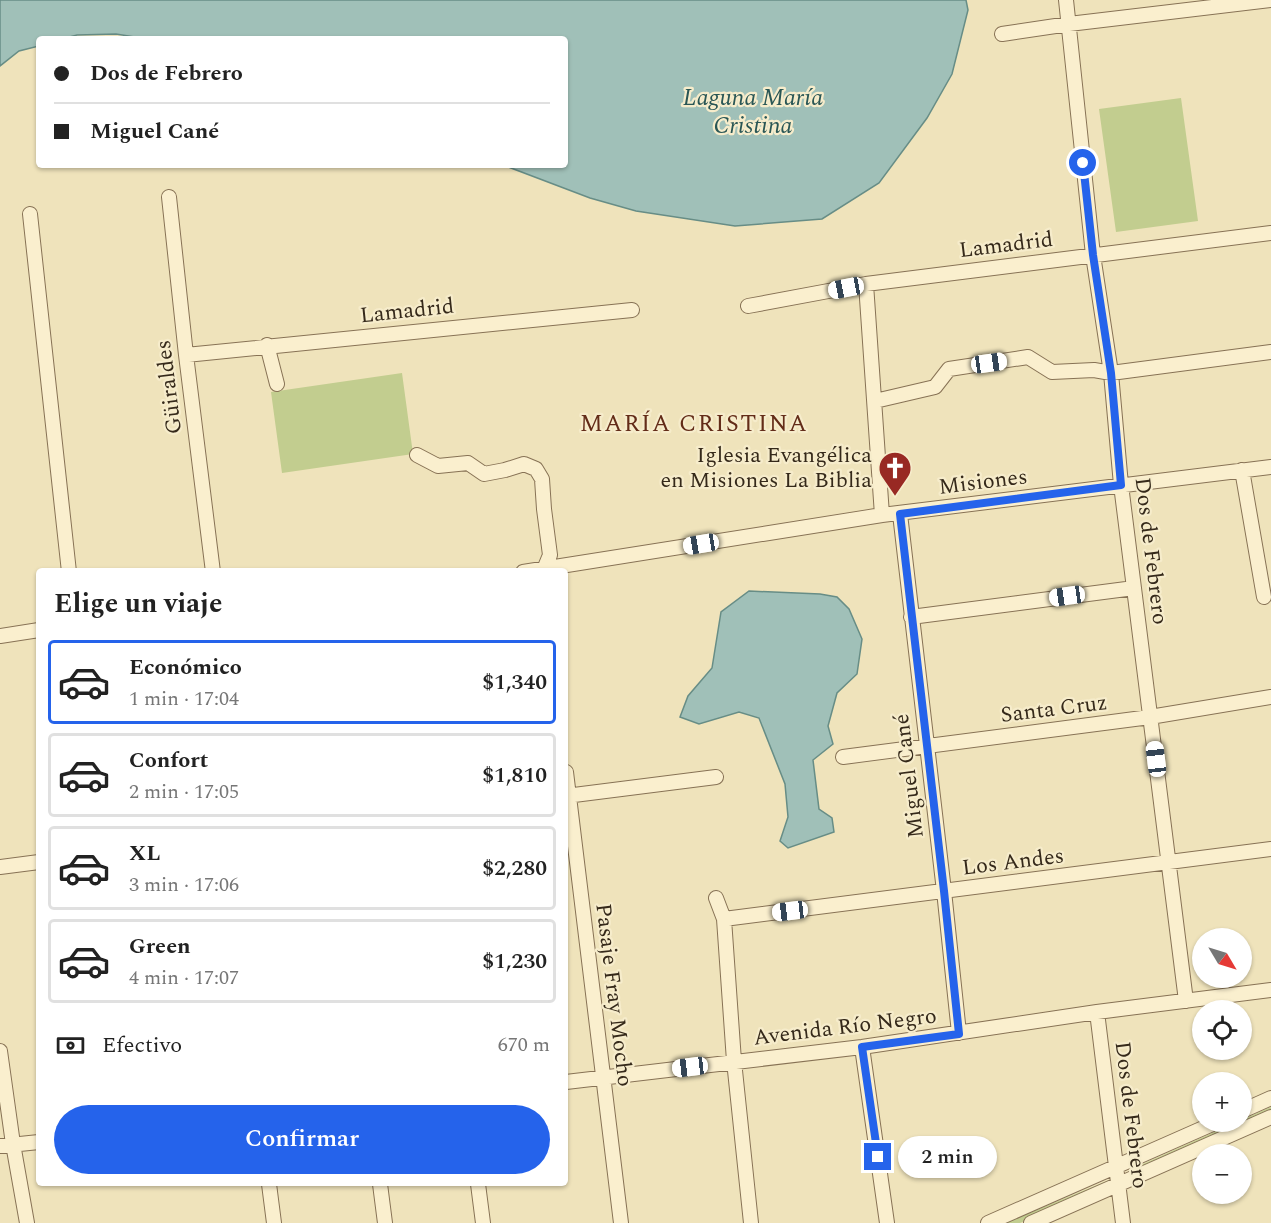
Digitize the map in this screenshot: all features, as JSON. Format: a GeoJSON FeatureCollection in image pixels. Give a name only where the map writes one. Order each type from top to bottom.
{"type":"FeatureCollection","features":[{"type":"Feature","properties":{"kind":"street","name":"Dos de Febrero"},"geometry":{"type":"LineString","coordinates":[[1066,0],[1093,255],[1111,373],[1121,485],[1186,1000]]}},
{"type":"Feature","properties":{"kind":"street"},"geometry":{"type":"LineString","coordinates":[[1002,34],[1271,0]]}},
{"type":"Feature","properties":{"kind":"street","name":"Güiraldes"},"geometry":{"type":"LineString","coordinates":[[169,197],[213,568]]}},
{"type":"Feature","properties":{"kind":"street"},"geometry":{"type":"LineString","coordinates":[[30,213],[69,568]]}},
{"type":"Feature","properties":{"kind":"street","name":"Lamadrid"},"geometry":{"type":"LineString","coordinates":[[748,306],[866,284],[1271,234]]}},
{"type":"Feature","properties":{"kind":"street"},"geometry":{"type":"LineString","coordinates":[[866,284],[882,515]]}},
{"type":"Feature","properties":{"kind":"street","name":"Lamadrid"},"geometry":{"type":"LineString","coordinates":[[186,355],[267,345],[632,310]]}},
{"type":"Feature","properties":{"kind":"street"},"geometry":{"type":"LineString","coordinates":[[267,345],[277,384]]}},
{"type":"Feature","properties":{"kind":"street"},"geometry":{"type":"LineString","coordinates":[[875,401],[935,387],[949,369],[1028,357],[1052,372],[1094,370],[1111,373],[1271,352]]}},
{"type":"Feature","properties":{"kind":"street"},"geometry":{"type":"LineString","coordinates":[[417,455],[438,466],[468,463],[484,474],[524,464],[536,469],[542,479],[550,555],[544,568]]}},
{"type":"Feature","properties":{"kind":"street","name":"Misiones"},"geometry":{"type":"LineString","coordinates":[[560,568],[882,515],[1271,467]]}},
{"type":"Feature","properties":{"kind":"street"},"geometry":{"type":"LineString","coordinates":[[1242,470],[1264,597]]}},
{"type":"Feature","properties":{"kind":"street","name":"Miguel Cané"},"geometry":{"type":"LineString","coordinates":[[900,514],[959,1034]]}},
{"type":"Feature","properties":{"kind":"street"},"geometry":{"type":"LineString","coordinates":[[911,617],[1134,588]]}},
{"type":"Feature","properties":{"kind":"street"},"geometry":{"type":"LineString","coordinates":[[0,636],[36,630]]}},
{"type":"Feature","properties":{"kind":"street","name":"Santa Cruz"},"geometry":{"type":"LineString","coordinates":[[843,758],[1150,717],[1271,698]]}},
{"type":"Feature","properties":{"kind":"street"},"geometry":{"type":"LineString","coordinates":[[568,796],[716,777]]}},
{"type":"Feature","properties":{"kind":"street","name":"Pasaje Fray Mocho"},"geometry":{"type":"LineString","coordinates":[[568,804],[621,1223]]}},
{"type":"Feature","properties":{"kind":"street","name":"Los Andes"},"geometry":{"type":"LineString","coordinates":[[724,919],[1271,849]]}},
{"type":"Feature","properties":{"kind":"street"},"geometry":{"type":"LineString","coordinates":[[0,867],[36,862]]}},
{"type":"Feature","properties":{"kind":"street"},"geometry":{"type":"LineString","coordinates":[[716,898],[724,919],[734,1061],[751,1223]]}},
{"type":"Feature","properties":{"kind":"street","name":"Avenida Río Negro"},"geometry":{"type":"LineString","coordinates":[[568,1082],[862,1047],[1097,1012],[1271,990]]}},
{"type":"Feature","properties":{"kind":"street","name":"Dos de Febrero"},"geometry":{"type":"LineString","coordinates":[[1097,1012],[1124,1223]]}},
{"type":"Feature","properties":{"kind":"street"},"geometry":{"type":"LineString","coordinates":[[862,1047],[887,1223]]}},
{"type":"Feature","properties":{"kind":"street"},"geometry":{"type":"LineString","coordinates":[[0,1052],[6,1145],[27,1223]]}},
{"type":"Feature","properties":{"kind":"street"},"geometry":{"type":"LineString","coordinates":[[1252,1107],[1271,1098]]}},
{"type":"Feature","properties":{"kind":"street"},"geometry":{"type":"LineString","coordinates":[[1031,1223],[1271,1117]]}},
{"type":"Feature","properties":{"kind":"street"},"geometry":{"type":"LineString","coordinates":[[988,1223],[1195,1132]]}},
{"type":"Feature","properties":{"kind":"street"},"geometry":{"type":"LineString","coordinates":[[6,1145],[36,1142]]}},
{"type":"Feature","properties":{"kind":"street"},"geometry":{"type":"LineString","coordinates":[[269,1186],[274,1223]]}},
{"type":"Feature","properties":{"kind":"street"},"geometry":{"type":"LineString","coordinates":[[380,1186],[385,1223]]}},
{"type":"Feature","properties":{"kind":"street"},"geometry":{"type":"LineString","coordinates":[[478,1186],[483,1223]]}},
{"type":"Feature","properties":{"kind":"green space"},"geometry":{"type":"Polygon","coordinates":[[[1181,98],[1198,221],[1116,232],[1099,109],[1181,98]]]}},
{"type":"Feature","properties":{"kind":"green space"},"geometry":{"type":"Polygon","coordinates":[[[402,373],[413,454],[282,473],[271,392],[402,373]]]}},
{"type":"Feature","properties":{"kind":"green space"},"geometry":{"type":"Polygon","coordinates":[[[1271,1107],[1271,1112],[1252,1120],[1252,1116],[1271,1107]]]}},
{"type":"Feature","properties":{"kind":"green space"},"geometry":{"type":"Polygon","coordinates":[[[1215,1132],[1226,1132],[1199,1144],[1192,1144],[1192,1147],[1134,1173],[1132,1169],[1215,1132]]]}},
{"type":"Feature","properties":{"kind":"green space"},"geometry":{"type":"Polygon","coordinates":[[[1109,1180],[1111,1185],[1020,1223],[1006,1223],[1109,1180]]]}},
{"type":"Feature","properties":{"kind":"water","name":"Laguna María Cristina"},"geometry":{"type":"Polygon","coordinates":[[[0,0],[966,0],[968,10],[952,74],[927,118],[879,183],[822,219],[735,226],[636,211],[590,198],[511,168],[568,168],[568,36],[128,36],[116,34],[36,36],[36,47],[19,51],[0,66],[0,0]]]}},
{"type":"Feature","properties":{"kind":"water"},"geometry":{"type":"Polygon","coordinates":[[[749,591],[820,594],[837,597],[849,609],[862,639],[857,674],[837,693],[828,726],[833,744],[813,760],[819,809],[832,818],[834,832],[788,848],[780,841],[788,817],[785,784],[759,718],[739,712],[699,724],[680,717],[688,696],[712,668],[721,612],[749,591]]]}},
{"type":"Feature","properties":{"kind":"place","name":"Iglesia Evangélica en Misiones La Biblia"},"geometry":{"type":"Point","coordinates":[895,497]}},
{"type":"Feature","properties":{"kind":"district","name":"MARÍA CRISTINA"},"geometry":{"type":"Point","coordinates":[694,424]}},
{"type":"Feature","properties":{"kind":"route"},"geometry":{"type":"LineString","coordinates":[[878,1157],[862,1047],[959,1034],[900,514],[1121,485],[1111,373],[1093,255],[1083,163]]}}]}
